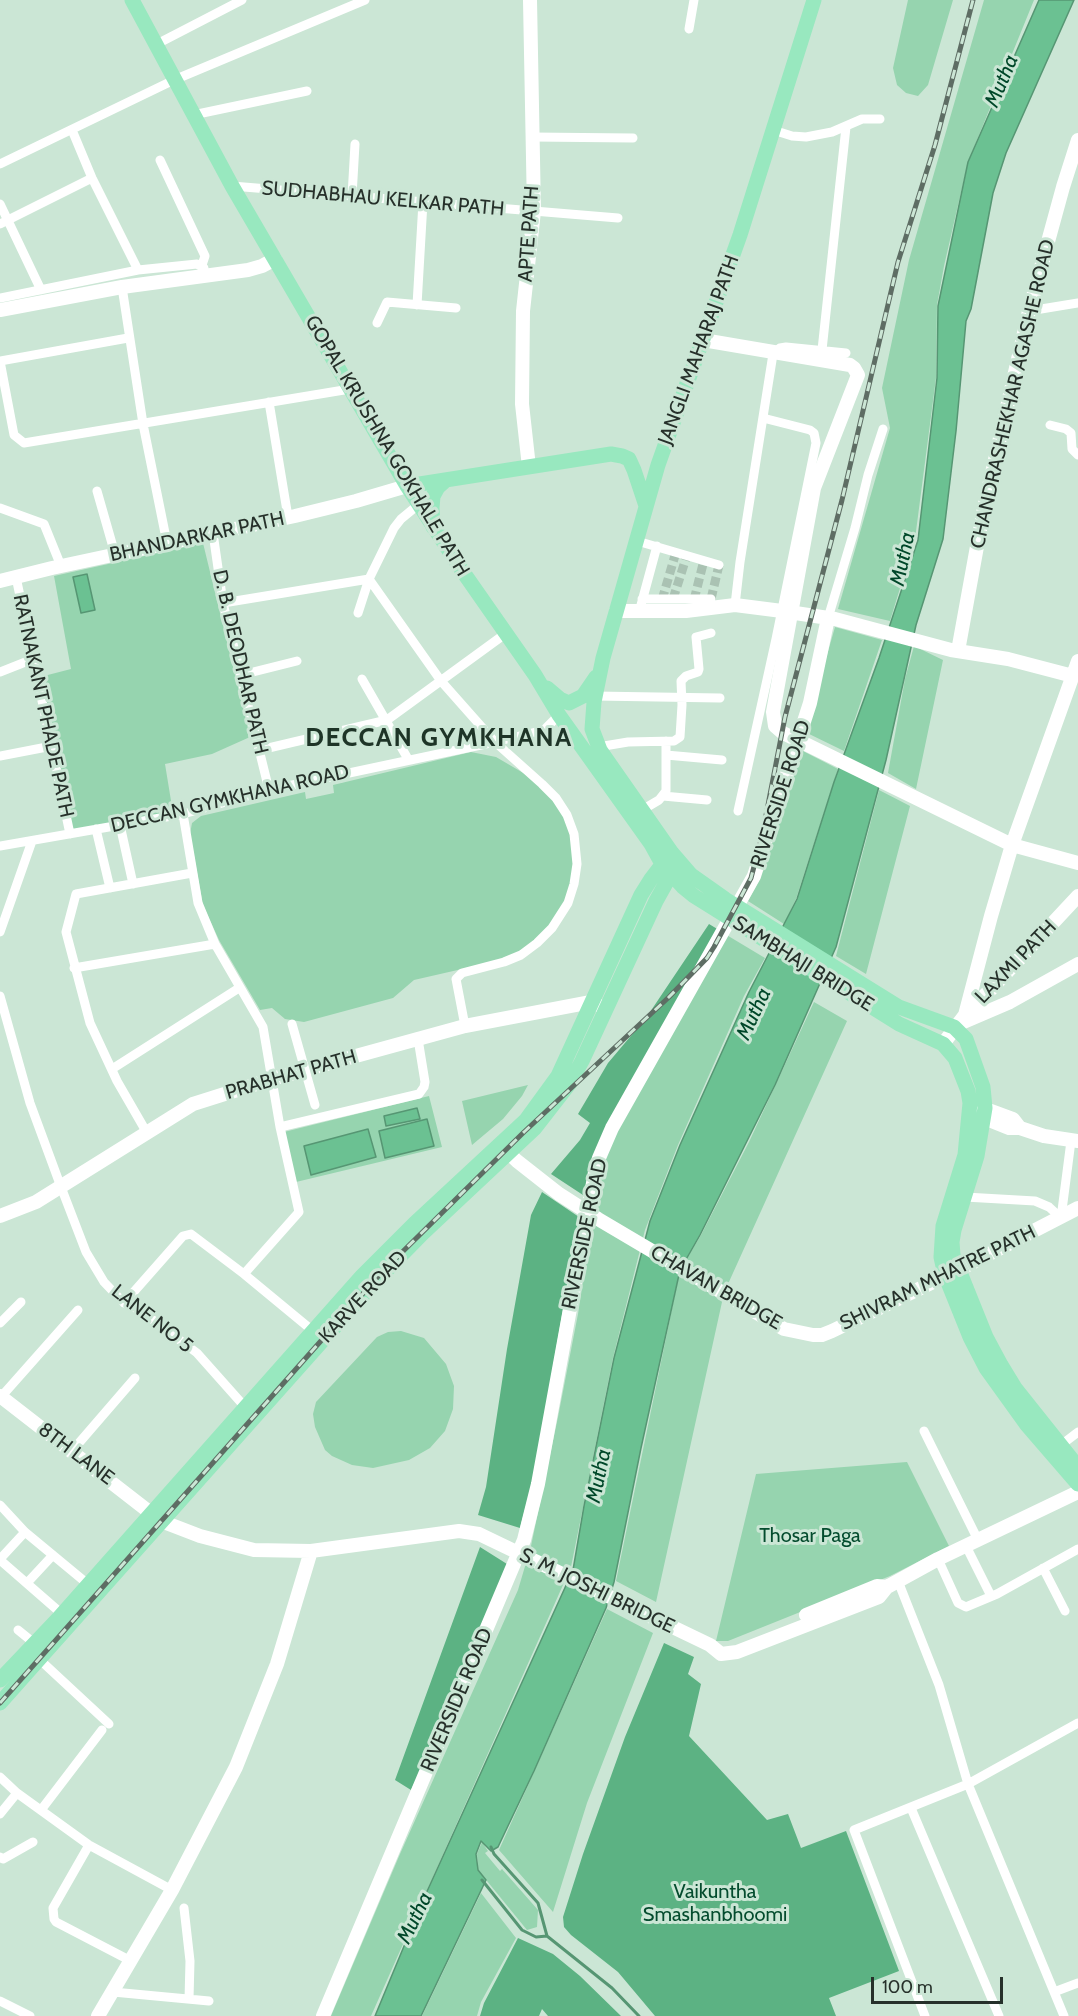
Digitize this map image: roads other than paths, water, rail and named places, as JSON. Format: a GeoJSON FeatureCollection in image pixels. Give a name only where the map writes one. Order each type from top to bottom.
{"type":"FeatureCollection","features":[{"type":"Feature","properties":{"kind":"main road","name":"GOPAL KRUSHNA GOKHALE PATH"},"geometry":{"type":"LineString","coordinates":[[132,0],[232,186],[350,389],[408,495],[433,527],[535,675],[559,716],[649,841],[671,863]]}},
{"type":"Feature","properties":{"kind":"main road","name":"JANGLI MAHARAJ PATH"},"geometry":{"type":"LineString","coordinates":[[595,699],[600,670],[658,465],[774,130],[814,0]]}},
{"type":"Feature","properties":{"kind":"main road"},"geometry":{"type":"LineString","coordinates":[[408,495],[446,480],[611,454],[629,459],[646,507]]}},
{"type":"Feature","properties":{"kind":"main road"},"geometry":{"type":"LineString","coordinates":[[433,527],[433,496],[446,480]]}},
{"type":"Feature","properties":{"kind":"main road"},"geometry":{"type":"LineString","coordinates":[[535,675],[560,699],[569,703],[583,696],[600,670]]}},
{"type":"Feature","properties":{"kind":"main road"},"geometry":{"type":"LineString","coordinates":[[595,699],[592,721],[597,744],[642,810],[671,863]]}},
{"type":"Feature","properties":{"kind":"main road"},"geometry":{"type":"LineString","coordinates":[[641,895],[648,862],[649,841]]}},
{"type":"Feature","properties":{"kind":"main road","name":"SAMBHAJI BRIDGE"},"geometry":{"type":"LineString","coordinates":[[671,863],[691,875],[721,905],[899,1024],[943,1044]]}},
{"type":"Feature","properties":{"kind":"main road","name":"SAMBHAJI BRIDGE"},"geometry":{"type":"LineString","coordinates":[[671,863],[694,896],[721,905],[899,1007],[954,1027]]}},
{"type":"Feature","properties":{"kind":"main road","name":"KARVE ROAD"},"geometry":{"type":"LineString","coordinates":[[0,1680],[156,1517],[372,1285],[507,1147],[558,1076],[641,895],[671,863]]}},
{"type":"Feature","properties":{"kind":"main road","name":"KARVE ROAD"},"geometry":{"type":"LineString","coordinates":[[0,1703],[39,1659],[245,1407],[362,1276],[414,1224],[507,1147],[535,1128],[570,1083],[582,1061],[656,901],[671,863]]}},
{"type":"Feature","properties":{"kind":"main road"},"geometry":{"type":"LineString","coordinates":[[656,901],[670,894],[694,896]]}},
{"type":"Feature","properties":{"kind":"main road"},"geometry":{"type":"LineString","coordinates":[[954,1027],[966,1039],[983,1087],[985,1113],[978,1156],[952,1242],[951,1273],[970,1337],[986,1368],[1022,1418],[1078,1484]]}},
{"type":"Feature","properties":{"kind":"main road"},"geometry":{"type":"LineString","coordinates":[[943,1044],[955,1058],[968,1091],[969,1108],[964,1155],[943,1226],[941,1257],[1015,1389],[1078,1467]]}},
{"type":"Feature","properties":{"kind":"street"},"geometry":{"type":"LineString","coordinates":[[155,45],[242,0]]}},
{"type":"Feature","properties":{"kind":"street"},"geometry":{"type":"LineString","coordinates":[[0,164],[174,80],[365,0]]}},
{"type":"Feature","properties":{"kind":"street","name":"APTE PATH"},"geometry":{"type":"LineString","coordinates":[[529,467],[522,404],[522,354],[523,311],[534,211],[530,0]]}},
{"type":"Feature","properties":{"kind":"street"},"geometry":{"type":"LineString","coordinates":[[689,28],[694,0]]}},
{"type":"Feature","properties":{"kind":"street"},"geometry":{"type":"LineString","coordinates":[[193,115],[307,91]]}},
{"type":"Feature","properties":{"kind":"street"},"geometry":{"type":"LineString","coordinates":[[774,130],[792,136],[806,137],[832,132],[862,118],[880,119]]}},
{"type":"Feature","properties":{"kind":"street"},"geometry":{"type":"LineString","coordinates":[[822,350],[846,127]]}},
{"type":"Feature","properties":{"kind":"street"},"geometry":{"type":"LineString","coordinates":[[72,130],[92,178],[138,270]]}},
{"type":"Feature","properties":{"kind":"street"},"geometry":{"type":"LineString","coordinates":[[532,137],[633,138]]}},
{"type":"Feature","properties":{"kind":"street","name":"CHANDRASHEKHAR AGASHE ROAD"},"geometry":{"type":"LineString","coordinates":[[955,650],[984,508],[1029,311],[1078,140]]}},
{"type":"Feature","properties":{"kind":"street"},"geometry":{"type":"LineString","coordinates":[[352,196],[355,144]]}},
{"type":"Feature","properties":{"kind":"street"},"geometry":{"type":"LineString","coordinates":[[160,160],[205,256],[203,271]]}},
{"type":"Feature","properties":{"kind":"street"},"geometry":{"type":"LineString","coordinates":[[4,223],[92,178]]}},
{"type":"Feature","properties":{"kind":"street","name":"SUDHABHAU KELKAR PATH"},"geometry":{"type":"LineString","coordinates":[[232,186],[618,219]]}},
{"type":"Feature","properties":{"kind":"street"},"geometry":{"type":"LineString","coordinates":[[417,304],[423,202]]}},
{"type":"Feature","properties":{"kind":"street"},"geometry":{"type":"LineString","coordinates":[[0,204],[4,223],[41,290]]}},
{"type":"Feature","properties":{"kind":"street"},"geometry":{"type":"LineString","coordinates":[[0,310],[203,271],[248,270],[275,259]]}},
{"type":"Feature","properties":{"kind":"street"},"geometry":{"type":"LineString","coordinates":[[0,298],[138,270],[197,264],[203,271]]}},
{"type":"Feature","properties":{"kind":"street"},"geometry":{"type":"LineString","coordinates":[[122,287],[143,424],[167,543]]}},
{"type":"Feature","properties":{"kind":"street"},"geometry":{"type":"LineString","coordinates":[[377,323],[387,302],[456,308]]}},
{"type":"Feature","properties":{"kind":"street"},"geometry":{"type":"LineString","coordinates":[[1029,311],[1078,303]]}},
{"type":"Feature","properties":{"kind":"street"},"geometry":{"type":"LineString","coordinates":[[128,338],[0,361],[14,435],[21,442],[350,389]]}},
{"type":"Feature","properties":{"kind":"street"},"geometry":{"type":"LineString","coordinates":[[703,340],[850,365],[858,375],[814,488],[772,712],[775,726],[783,733],[1012,844],[1078,863]]}},
{"type":"Feature","properties":{"kind":"street"},"geometry":{"type":"LineString","coordinates":[[735,605],[740,529],[777,354],[780,348],[786,347],[846,353]]}},
{"type":"Feature","properties":{"kind":"street"},"geometry":{"type":"LineString","coordinates":[[269,402],[288,517]]}},
{"type":"Feature","properties":{"kind":"street"},"geometry":{"type":"LineString","coordinates":[[738,811],[782,610],[816,437],[810,430],[763,418]]}},
{"type":"Feature","properties":{"kind":"street"},"geometry":{"type":"LineString","coordinates":[[1050,425],[1066,429],[1071,433],[1072,449],[1078,455]]}},
{"type":"Feature","properties":{"kind":"street","name":"RIVERSIDE ROAD"},"geometry":{"type":"LineString","coordinates":[[323,2016],[524,1540],[538,1484],[599,1158],[612,1128],[754,876],[810,703],[868,475],[883,429]]}},
{"type":"Feature","properties":{"kind":"street"},"geometry":{"type":"LineString","coordinates":[[97,491],[115,554]]}},
{"type":"Feature","properties":{"kind":"street"},"geometry":{"type":"LineString","coordinates":[[358,613],[369,579],[394,528],[401,519],[408,495]]}},
{"type":"Feature","properties":{"kind":"street","name":"BHANDARKAR PATH"},"geometry":{"type":"LineString","coordinates":[[0,581],[288,517],[408,495]]}},
{"type":"Feature","properties":{"kind":"street"},"geometry":{"type":"LineString","coordinates":[[0,508],[44,524],[61,566]]}},
{"type":"Feature","properties":{"kind":"street","name":"D. B. DEODHAR PATH"},"geometry":{"type":"LineString","coordinates":[[213,533],[223,603],[269,789]]}},
{"type":"Feature","properties":{"kind":"street"},"geometry":{"type":"LineString","coordinates":[[637,541],[719,564]]}},
{"type":"Feature","properties":{"kind":"street"},"geometry":{"type":"LineString","coordinates":[[641,605],[657,546]]}},
{"type":"Feature","properties":{"kind":"street","name":"RATNAKANT PHADE PATH"},"geometry":{"type":"LineString","coordinates":[[16,577],[70,834]]}},
{"type":"Feature","properties":{"kind":"street"},"geometry":{"type":"LineString","coordinates":[[223,603],[369,579]]}},
{"type":"Feature","properties":{"kind":"street"},"geometry":{"type":"LineString","coordinates":[[369,579],[441,681],[495,742],[549,791],[562,806],[574,834],[577,854],[572,893],[552,928],[537,943],[511,960],[462,973],[457,977],[465,1026]]}},
{"type":"Feature","properties":{"kind":"street"},"geometry":{"type":"LineString","coordinates":[[616,611],[641,605],[711,599]]}},
{"type":"Feature","properties":{"kind":"street"},"geometry":{"type":"LineString","coordinates":[[641,605],[686,611],[735,605],[831,618],[955,650],[1008,659],[1076,677]]}},
{"type":"Feature","properties":{"kind":"street"},"geometry":{"type":"LineString","coordinates":[[597,744],[677,739],[681,734],[680,685],[682,678],[694,674],[699,669],[696,637],[711,633]]}},
{"type":"Feature","properties":{"kind":"street"},"geometry":{"type":"LineString","coordinates":[[260,750],[387,720],[505,634]]}},
{"type":"Feature","properties":{"kind":"street"},"geometry":{"type":"LineString","coordinates":[[0,672],[33,659]]}},
{"type":"Feature","properties":{"kind":"street"},"geometry":{"type":"LineString","coordinates":[[241,675],[297,661]]}},
{"type":"Feature","properties":{"kind":"street"},"geometry":{"type":"LineString","coordinates":[[965,1015],[1012,844],[1076,677],[1078,661]]}},
{"type":"Feature","properties":{"kind":"street"},"geometry":{"type":"LineString","coordinates":[[362,679],[408,759]]}},
{"type":"Feature","properties":{"kind":"street"},"geometry":{"type":"LineString","coordinates":[[595,699],[720,698]]}},
{"type":"Feature","properties":{"kind":"street","name":"DECCAN GYMKHANA ROAD"},"geometry":{"type":"LineString","coordinates":[[0,845],[183,814],[269,789],[495,742],[544,730],[559,716]]}},
{"type":"Feature","properties":{"kind":"street"},"geometry":{"type":"LineString","coordinates":[[642,810],[663,796],[666,791],[666,741]]}},
{"type":"Feature","properties":{"kind":"street"},"geometry":{"type":"LineString","coordinates":[[0,756],[52,746]]}},
{"type":"Feature","properties":{"kind":"street"},"geometry":{"type":"LineString","coordinates":[[666,755],[722,760]]}},
{"type":"Feature","properties":{"kind":"street"},"geometry":{"type":"LineString","coordinates":[[663,796],[707,800]]}},
{"type":"Feature","properties":{"kind":"street"},"geometry":{"type":"LineString","coordinates":[[183,814],[198,903],[215,944],[262,1027],[280,1127],[299,1212],[244,1274]]}},
{"type":"Feature","properties":{"kind":"street"},"geometry":{"type":"LineString","coordinates":[[120,825],[134,884]]}},
{"type":"Feature","properties":{"kind":"street"},"geometry":{"type":"LineString","coordinates":[[96,829],[110,888]]}},
{"type":"Feature","properties":{"kind":"street"},"geometry":{"type":"LineString","coordinates":[[0,932],[3,914],[32,841]]}},
{"type":"Feature","properties":{"kind":"street"},"geometry":{"type":"LineString","coordinates":[[147,1133],[90,1023],[66,932],[76,894],[192,873]]}},
{"type":"Feature","properties":{"kind":"street","name":"LAXMI PATH"},"geometry":{"type":"LineString","coordinates":[[943,1044],[954,1027],[1078,896]]}},
{"type":"Feature","properties":{"kind":"street"},"geometry":{"type":"LineString","coordinates":[[74,968],[215,944]]}},
{"type":"Feature","properties":{"kind":"street"},"geometry":{"type":"LineString","coordinates":[[954,1027],[1010,1002],[1078,964]]}},
{"type":"Feature","properties":{"kind":"street"},"geometry":{"type":"LineString","coordinates":[[995,985],[1002,998],[1010,1002]]}},
{"type":"Feature","properties":{"kind":"street"},"geometry":{"type":"LineString","coordinates":[[112,1069],[240,988]]}},
{"type":"Feature","properties":{"kind":"street","name":"LANE NO 5"},"geometry":{"type":"LineString","coordinates":[[0,996],[30,1103],[87,1252],[104,1282],[124,1303],[141,1311],[196,1353],[245,1407]]}},
{"type":"Feature","properties":{"kind":"street"},"geometry":{"type":"LineString","coordinates":[[591,1002],[606,1008]]}},
{"type":"Feature","properties":{"kind":"street","name":"PRABHAT PATH"},"geometry":{"type":"LineString","coordinates":[[0,1216],[36,1202],[193,1104],[272,1079],[465,1026],[591,1002]]}},
{"type":"Feature","properties":{"kind":"street"},"geometry":{"type":"LineString","coordinates":[[292,1024],[315,1105]]}},
{"type":"Feature","properties":{"kind":"street"},"geometry":{"type":"LineString","coordinates":[[280,1127],[419,1094],[425,1082],[418,1039]]}},
{"type":"Feature","properties":{"kind":"street"},"geometry":{"type":"LineString","coordinates":[[969,1108],[1013,1119],[1020,1128],[1044,1136],[1075,1141],[1061,1218]]}},
{"type":"Feature","properties":{"kind":"street","name":"CHAVAN BRIDGE"},"geometry":{"type":"LineString","coordinates":[[507,1147],[560,1191],[607,1225],[789,1328]]}},
{"type":"Feature","properties":{"kind":"street"},"geometry":{"type":"LineString","coordinates":[[965,1197],[1035,1201],[1049,1207],[1061,1218]]}},
{"type":"Feature","properties":{"kind":"street","name":"SHIVRAM MHATRE PATH"},"geometry":{"type":"LineString","coordinates":[[789,1328],[822,1335],[1078,1208]]}},
{"type":"Feature","properties":{"kind":"street"},"geometry":{"type":"LineString","coordinates":[[124,1303],[183,1236],[191,1234],[313,1331]]}},
{"type":"Feature","properties":{"kind":"street"},"geometry":{"type":"LineString","coordinates":[[0,1323],[21,1302]]}},
{"type":"Feature","properties":{"kind":"street"},"geometry":{"type":"LineString","coordinates":[[1,1397],[78,1310]]}},
{"type":"Feature","properties":{"kind":"street"},"geometry":{"type":"LineString","coordinates":[[72,1451],[135,1378]]}},
{"type":"Feature","properties":{"kind":"street","name":"8TH LANE"},"geometry":{"type":"LineString","coordinates":[[1,1397],[156,1517],[200,1536],[254,1550],[311,1551],[459,1531],[479,1534]]}},
{"type":"Feature","properties":{"kind":"street"},"geometry":{"type":"LineString","coordinates":[[924,1431],[972,1543],[991,1596]]}},
{"type":"Feature","properties":{"kind":"street"},"geometry":{"type":"LineString","coordinates":[[1061,1445],[1078,1432]]}},
{"type":"Feature","properties":{"kind":"street"},"geometry":{"type":"LineString","coordinates":[[1064,2016],[968,1784],[939,1685],[893,1584],[938,1559],[1078,1492]]}},
{"type":"Feature","properties":{"kind":"street"},"geometry":{"type":"LineString","coordinates":[[0,1505],[25,1532],[89,1585]]}},
{"type":"Feature","properties":{"kind":"street"},"geometry":{"type":"LineString","coordinates":[[25,1532],[0,1559],[62,1614]]}},
{"type":"Feature","properties":{"kind":"street","name":"S. M. JOSHI BRIDGE"},"geometry":{"type":"LineString","coordinates":[[479,1534],[714,1648],[734,1644],[877,1586],[893,1584]]}},
{"type":"Feature","properties":{"kind":"street"},"geometry":{"type":"LineString","coordinates":[[938,1559],[958,1603],[966,1607],[1078,1549]]}},
{"type":"Feature","properties":{"kind":"street"},"geometry":{"type":"LineString","coordinates":[[101,2016],[172,1890],[240,1758],[277,1664],[311,1551]]}},
{"type":"Feature","properties":{"kind":"street"},"geometry":{"type":"LineString","coordinates":[[27,1583],[53,1555]]}},
{"type":"Feature","properties":{"kind":"street"},"geometry":{"type":"LineString","coordinates":[[1043,1568],[1065,1611]]}},
{"type":"Feature","properties":{"kind":"street"},"geometry":{"type":"LineString","coordinates":[[18,1630],[34,1644]]}},
{"type":"Feature","properties":{"kind":"street"},"geometry":{"type":"LineString","coordinates":[[39,1659],[105,1727],[41,1810]]}},
{"type":"Feature","properties":{"kind":"street"},"geometry":{"type":"LineString","coordinates":[[925,2016],[854,1830],[968,1784],[1077,1726]]}},
{"type":"Feature","properties":{"kind":"street"},"geometry":{"type":"LineString","coordinates":[[0,1777],[89,1845],[172,1890]]}},
{"type":"Feature","properties":{"kind":"street"},"geometry":{"type":"LineString","coordinates":[[0,1814],[17,1792]]}},
{"type":"Feature","properties":{"kind":"street"},"geometry":{"type":"LineString","coordinates":[[911,1808],[999,2016]]}},
{"type":"Feature","properties":{"kind":"street"},"geometry":{"type":"LineString","coordinates":[[0,1857],[3,1858],[33,1842]]}},
{"type":"Feature","properties":{"kind":"street"},"geometry":{"type":"LineString","coordinates":[[89,1845],[52,1908],[54,1919],[130,1961]]}},
{"type":"Feature","properties":{"kind":"street"},"geometry":{"type":"LineString","coordinates":[[184,1908],[190,1961],[189,2000]]}},
{"type":"Feature","properties":{"kind":"street"},"geometry":{"type":"LineString","coordinates":[[1054,1992],[1078,1983]]}},
{"type":"Feature","properties":{"kind":"street"},"geometry":{"type":"LineString","coordinates":[[113,1992],[209,2001]]}},
{"type":"Feature","properties":{"kind":"street"},"geometry":{"type":"LineString","coordinates":[[0,2001],[30,2016]]}},
{"type":"Feature","properties":{"kind":"water","name":"Mutha"},"geometry":{"type":"Polygon","coordinates":[[[1039,0],[1074,0],[1006,153],[993,193],[971,309],[966,321],[943,539],[916,625],[886,760],[836,947],[775,1085],[700,1235],[680,1270],[614,1582],[606,1608],[498,1847],[491,1851],[481,1841],[476,1854],[478,1870],[486,1880],[421,2016],[375,2016],[424,1898],[573,1570],[614,1358],[650,1221],[680,1145],[749,992],[797,899],[834,782],[879,658],[918,540],[937,378],[938,306],[968,162],[1039,0]]]}},
{"type":"Feature","properties":{"kind":"water"},"geometry":{"type":"Polygon","coordinates":[[[87,574],[95,610],[81,613],[73,577],[87,574]]]}},
{"type":"Feature","properties":{"kind":"water"},"geometry":{"type":"Polygon","coordinates":[[[417,1108],[420,1119],[386,1126],[384,1116],[417,1108]]]}},
{"type":"Feature","properties":{"kind":"water"},"geometry":{"type":"Polygon","coordinates":[[[427,1119],[434,1146],[385,1158],[379,1131],[427,1119]]]}},
{"type":"Feature","properties":{"kind":"water"},"geometry":{"type":"Polygon","coordinates":[[[368,1129],[376,1157],[311,1175],[304,1146],[368,1129]]]}},
{"type":"Feature","properties":{"kind":"waterway"},"geometry":{"type":"LineString","coordinates":[[491,1847],[494,1854],[538,1903],[547,1936],[612,1988],[639,2016]]}},
{"type":"Feature","properties":{"kind":"waterway"},"geometry":{"type":"LineString","coordinates":[[482,1880],[522,1930],[536,1937],[547,1936]]}},
{"type":"Feature","properties":{"kind":"tunnel"},"geometry":{"type":"LineString","coordinates":[[662,600],[676,552]]}},
{"type":"Feature","properties":{"kind":"tunnel"},"geometry":{"type":"LineString","coordinates":[[673,599],[687,555]]}},
{"type":"Feature","properties":{"kind":"tunnel"},"geometry":{"type":"LineString","coordinates":[[694,600],[704,560]]}},
{"type":"Feature","properties":{"kind":"tunnel"},"geometry":{"type":"LineString","coordinates":[[711,599],[719,565]]}},
{"type":"Feature","properties":{"kind":"railway"},"geometry":{"type":"LineString","coordinates":[[0,1703],[382,1272],[524,1132],[669,997],[707,958],[714,947],[751,878],[762,836],[785,717],[842,500],[898,262],[935,145],[973,0]]}},
{"type":"Feature","properties":{"kind":"district","name":"DECCAN GYMKHANA"},"geometry":{"type":"Point","coordinates":[439,738]}},
{"type":"Feature","properties":{"kind":"park label","name":"Thosar Paga"},"geometry":{"type":"Point","coordinates":[810,1536]}},
{"type":"Feature","properties":{"kind":"park label","name":"Vaikuntha Smashanbhoomi"},"geometry":{"type":"Point","coordinates":[715,1904]}}]}
